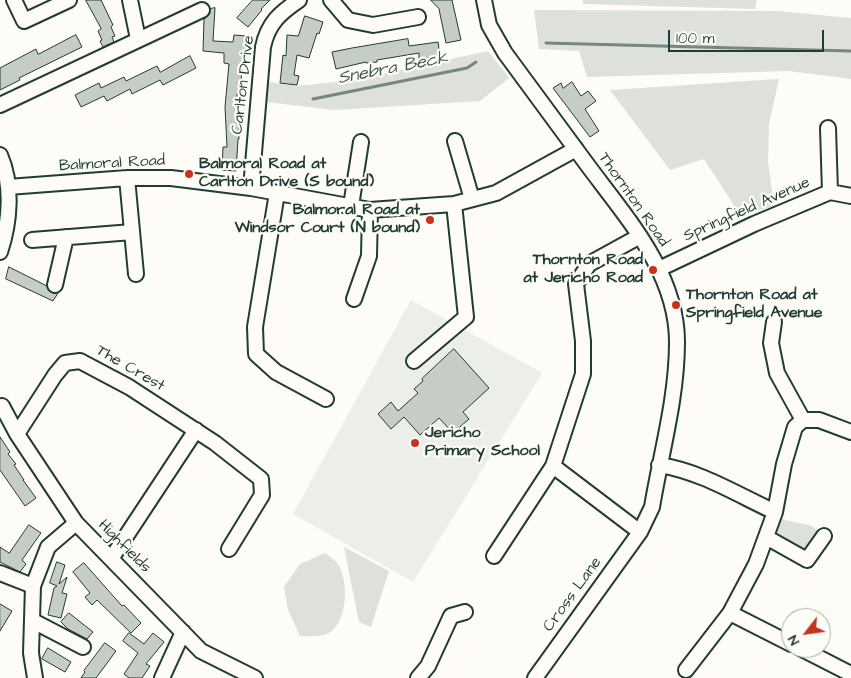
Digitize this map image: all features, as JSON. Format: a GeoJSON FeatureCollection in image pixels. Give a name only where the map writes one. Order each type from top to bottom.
{"type":"FeatureCollection","features":[{"type":"Feature","properties":{"kind":"street"},"geometry":{"type":"LineString","coordinates":[[14,0],[24,20],[69,0]]}},
{"type":"Feature","properties":{"kind":"street"},"geometry":{"type":"LineString","coordinates":[[130,0],[138,39]]}},
{"type":"Feature","properties":{"kind":"street","name":"Carlton Drive"},"geometry":{"type":"LineString","coordinates":[[251,188],[266,34],[282,12],[299,0]]}},
{"type":"Feature","properties":{"kind":"street"},"geometry":{"type":"LineString","coordinates":[[331,0],[348,20],[374,25],[418,18]]}},
{"type":"Feature","properties":{"kind":"street","name":"Thornton Road"},"geometry":{"type":"LineString","coordinates":[[484,0],[489,25],[505,53],[640,236],[659,269],[671,300],[677,340],[674,384],[652,507],[640,532]]}},
{"type":"Feature","properties":{"kind":"street"},"geometry":{"type":"LineString","coordinates":[[0,104],[202,10]]}},
{"type":"Feature","properties":{"kind":"street"},"geometry":{"type":"LineString","coordinates":[[828,128],[830,192]]}},
{"type":"Feature","properties":{"kind":"street"},"geometry":{"type":"LineString","coordinates":[[456,141],[472,199]]}},
{"type":"Feature","properties":{"kind":"street"},"geometry":{"type":"LineString","coordinates":[[351,206],[361,142]]}},
{"type":"Feature","properties":{"kind":"street","name":"Balmoral Road"},"geometry":{"type":"LineString","coordinates":[[8,187],[127,178],[171,178],[251,188],[370,210],[454,204],[496,193],[576,149]]}},
{"type":"Feature","properties":{"kind":"street"},"geometry":{"type":"LineString","coordinates":[[0,155],[8,187],[4,214],[3,242],[0,252]]}},
{"type":"Feature","properties":{"kind":"street"},"geometry":{"type":"LineString","coordinates":[[127,178],[136,274]]}},
{"type":"Feature","properties":{"kind":"street","name":"Springfield Avenue"},"geometry":{"type":"LineString","coordinates":[[659,269],[754,224],[830,192],[851,196]]}},
{"type":"Feature","properties":{"kind":"street"},"geometry":{"type":"LineString","coordinates":[[277,193],[255,327],[256,354],[276,372],[326,398]]}},
{"type":"Feature","properties":{"kind":"street"},"geometry":{"type":"LineString","coordinates":[[414,361],[466,317],[454,204]]}},
{"type":"Feature","properties":{"kind":"street"},"geometry":{"type":"LineString","coordinates":[[354,300],[369,256],[370,210]]}},
{"type":"Feature","properties":{"kind":"street"},"geometry":{"type":"LineString","coordinates":[[32,240],[132,232]]}},
{"type":"Feature","properties":{"kind":"street"},"geometry":{"type":"LineString","coordinates":[[494,556],[553,466],[582,374],[583,340],[576,284],[589,264],[640,236]]}},
{"type":"Feature","properties":{"kind":"street"},"geometry":{"type":"LineString","coordinates":[[55,285],[66,237]]}},
{"type":"Feature","properties":{"kind":"street"},"geometry":{"type":"LineString","coordinates":[[774,322],[771,343],[777,373],[802,420]]}},
{"type":"Feature","properties":{"kind":"street","name":"The Crest"},"geometry":{"type":"LineString","coordinates":[[17,434],[65,363],[80,361],[128,387],[215,442],[261,479],[262,495],[229,549]]}},
{"type":"Feature","properties":{"kind":"street","name":"Highfields"},"geometry":{"type":"LineString","coordinates":[[2,406],[17,434],[76,524],[201,650],[255,678]]}},
{"type":"Feature","properties":{"kind":"street"},"geometry":{"type":"LineString","coordinates":[[686,670],[730,613],[756,564],[775,512],[784,464],[795,427],[802,420],[819,420],[851,432]]}},
{"type":"Feature","properties":{"kind":"street"},"geometry":{"type":"LineString","coordinates":[[111,559],[196,430]]}},
{"type":"Feature","properties":{"kind":"street"},"geometry":{"type":"LineString","coordinates":[[659,465],[675,467],[691,473],[775,512]]}},
{"type":"Feature","properties":{"kind":"street"},"geometry":{"type":"LineString","coordinates":[[553,466],[640,532]]}},
{"type":"Feature","properties":{"kind":"street"},"geometry":{"type":"LineString","coordinates":[[35,678],[31,652],[33,621],[32,586],[48,547],[76,524]]}},
{"type":"Feature","properties":{"kind":"street","name":"Cross Lane"},"geometry":{"type":"LineString","coordinates":[[535,678],[640,532]]}},
{"type":"Feature","properties":{"kind":"street"},"geometry":{"type":"LineString","coordinates":[[766,537],[807,560],[824,536]]}},
{"type":"Feature","properties":{"kind":"street"},"geometry":{"type":"LineString","coordinates":[[0,573],[32,586]]}},
{"type":"Feature","properties":{"kind":"street"},"geometry":{"type":"LineString","coordinates":[[418,678],[428,666],[454,611]]}},
{"type":"Feature","properties":{"kind":"street"},"geometry":{"type":"LineString","coordinates":[[730,613],[781,639]]}},
{"type":"Feature","properties":{"kind":"street"},"geometry":{"type":"LineString","coordinates":[[33,621],[83,647]]}},
{"type":"Feature","properties":{"kind":"street"},"geometry":{"type":"LineString","coordinates":[[162,678],[183,632]]}},
{"type":"Feature","properties":{"kind":"street"},"geometry":{"type":"LineString","coordinates":[[820,658],[851,674]]}},
{"type":"Feature","properties":{"kind":"shaded area"},"geometry":{"type":"Polygon","coordinates":[[[583,0],[757,0],[755,9],[583,4],[583,0]]]}},
{"type":"Feature","properties":{"kind":"shaded area"},"geometry":{"type":"Polygon","coordinates":[[[534,10],[777,11],[851,18],[851,79],[789,71],[587,77],[579,51],[539,49],[534,10]]]}},
{"type":"Feature","properties":{"kind":"shaded area"},"geometry":{"type":"Polygon","coordinates":[[[488,51],[509,78],[480,101],[334,110],[267,102],[268,82],[298,86],[355,80],[488,51]]]}},
{"type":"Feature","properties":{"kind":"shaded area"},"geometry":{"type":"Polygon","coordinates":[[[779,79],[769,124],[768,162],[774,206],[741,216],[704,159],[670,170],[610,90],[779,79]]]}},
{"type":"Feature","properties":{"kind":"shaded area","name":"Jericho Primary School"},"geometry":{"type":"Polygon","coordinates":[[[411,300],[542,373],[413,582],[293,514],[411,300]]]}},
{"type":"Feature","properties":{"kind":"shaded area"},"geometry":{"type":"Polygon","coordinates":[[[781,519],[812,526],[822,535],[806,554],[780,538],[777,534],[781,519]]]}},
{"type":"Feature","properties":{"kind":"shaded area"},"geometry":{"type":"Polygon","coordinates":[[[344,547],[389,571],[371,627],[359,622],[344,547]]]}},
{"type":"Feature","properties":{"kind":"shaded area"},"geometry":{"type":"Polygon","coordinates":[[[325,553],[336,562],[344,581],[345,592],[342,614],[338,624],[332,631],[321,636],[300,636],[288,610],[284,587],[300,564],[325,553]]]}},
{"type":"Feature","properties":{"kind":"building"},"geometry":{"type":"Polygon","coordinates":[[[86,0],[101,0],[113,25],[111,27],[115,36],[112,37],[114,42],[103,47],[98,31],[101,29],[86,0]]]}},
{"type":"Feature","properties":{"kind":"building"},"geometry":{"type":"Polygon","coordinates":[[[253,0],[270,0],[248,27],[237,18],[253,0]]]}},
{"type":"Feature","properties":{"kind":"building"},"geometry":{"type":"Polygon","coordinates":[[[431,0],[452,0],[461,40],[446,43],[439,9],[431,0]]]}},
{"type":"Feature","properties":{"kind":"building"},"geometry":{"type":"Polygon","coordinates":[[[215,8],[213,41],[233,42],[234,35],[246,36],[240,94],[237,94],[239,139],[236,171],[222,170],[223,147],[227,147],[225,107],[229,64],[224,63],[224,53],[203,51],[204,19],[209,15],[210,9],[215,8]]]}},
{"type":"Feature","properties":{"kind":"building"},"geometry":{"type":"Polygon","coordinates":[[[305,16],[323,22],[319,34],[317,33],[309,58],[297,55],[294,75],[299,76],[297,85],[280,83],[283,55],[286,56],[287,35],[298,36],[305,16]]]}},
{"type":"Feature","properties":{"kind":"building"},"geometry":{"type":"Polygon","coordinates":[[[76,35],[82,47],[19,78],[20,80],[0,90],[0,68],[36,49],[38,54],[76,35]]]}},
{"type":"Feature","properties":{"kind":"building"},"geometry":{"type":"Polygon","coordinates":[[[408,39],[409,46],[438,42],[440,56],[419,59],[419,53],[336,69],[332,52],[408,39]]]}},
{"type":"Feature","properties":{"kind":"building"},"geometry":{"type":"Polygon","coordinates":[[[190,56],[196,68],[163,85],[160,80],[132,94],[130,89],[107,101],[104,96],[81,107],[75,95],[99,83],[101,88],[124,77],[126,81],[157,66],[160,72],[190,56]]]}},
{"type":"Feature","properties":{"kind":"building"},"geometry":{"type":"Polygon","coordinates":[[[572,82],[581,96],[588,91],[596,101],[585,109],[599,131],[590,137],[553,88],[561,83],[563,88],[572,82]]]}},
{"type":"Feature","properties":{"kind":"building"},"geometry":{"type":"Polygon","coordinates":[[[9,267],[47,286],[49,291],[58,293],[53,301],[6,279],[9,267]]]}},
{"type":"Feature","properties":{"kind":"building"},"geometry":{"type":"Polygon","coordinates":[[[454,349],[489,388],[463,412],[469,419],[453,433],[439,418],[420,435],[404,417],[391,429],[378,414],[391,402],[398,411],[418,393],[414,389],[423,381],[422,379],[454,349]]]}},
{"type":"Feature","properties":{"kind":"building"},"geometry":{"type":"Polygon","coordinates":[[[0,437],[10,452],[8,454],[16,464],[14,465],[36,498],[25,506],[0,470],[0,437]]]}},
{"type":"Feature","properties":{"kind":"building"},"geometry":{"type":"Polygon","coordinates":[[[29,525],[41,533],[22,560],[26,564],[20,572],[0,562],[0,547],[9,553],[29,525]]]}},
{"type":"Feature","properties":{"kind":"building"},"geometry":{"type":"Polygon","coordinates":[[[57,562],[65,565],[59,584],[67,577],[62,593],[67,594],[61,618],[48,615],[54,588],[57,586],[50,583],[57,562]]]}},
{"type":"Feature","properties":{"kind":"building"},"geometry":{"type":"Polygon","coordinates":[[[84,563],[122,606],[124,605],[141,623],[131,633],[97,600],[92,605],[85,597],[90,593],[73,572],[84,563]]]}},
{"type":"Feature","properties":{"kind":"building"},"geometry":{"type":"Polygon","coordinates":[[[0,604],[12,611],[0,631],[0,604]]]}},
{"type":"Feature","properties":{"kind":"building"},"geometry":{"type":"Polygon","coordinates":[[[69,613],[93,632],[87,639],[68,629],[61,622],[69,613]]]}},
{"type":"Feature","properties":{"kind":"building"},"geometry":{"type":"Polygon","coordinates":[[[129,633],[144,644],[153,633],[164,642],[146,664],[150,666],[142,678],[129,678],[124,674],[138,653],[123,641],[129,633]]]}},
{"type":"Feature","properties":{"kind":"building"},"geometry":{"type":"Polygon","coordinates":[[[105,643],[116,651],[96,678],[81,678],[84,671],[105,643]]]}},
{"type":"Feature","properties":{"kind":"building"},"geometry":{"type":"Polygon","coordinates":[[[48,648],[71,662],[65,672],[42,659],[48,648]]]}},
{"type":"Feature","properties":{"kind":"waterway","name":"Snebra Beck"},"geometry":{"type":"LineString","coordinates":[[546,43],[851,51]]}},
{"type":"Feature","properties":{"kind":"waterway","name":"Snebra Beck"},"geometry":{"type":"LineString","coordinates":[[313,99],[467,68],[476,62]]}},
{"type":"Feature","properties":{"kind":"place","name":"Balmoral Road at Carlton Drive (S bound)"},"geometry":{"type":"Point","coordinates":[189,174]}},
{"type":"Feature","properties":{"kind":"place","name":"Balmoral Road at Windsor Court (N bound)"},"geometry":{"type":"Point","coordinates":[430,220]}},
{"type":"Feature","properties":{"kind":"place","name":"Thornton Road at Jericho Road"},"geometry":{"type":"Point","coordinates":[653,270]}},
{"type":"Feature","properties":{"kind":"place","name":"Thornton Road at Springfield Avenue"},"geometry":{"type":"Point","coordinates":[676,305]}},
{"type":"Feature","properties":{"kind":"place","name":"Jericho Primary School"},"geometry":{"type":"Point","coordinates":[415,443]}}]}
